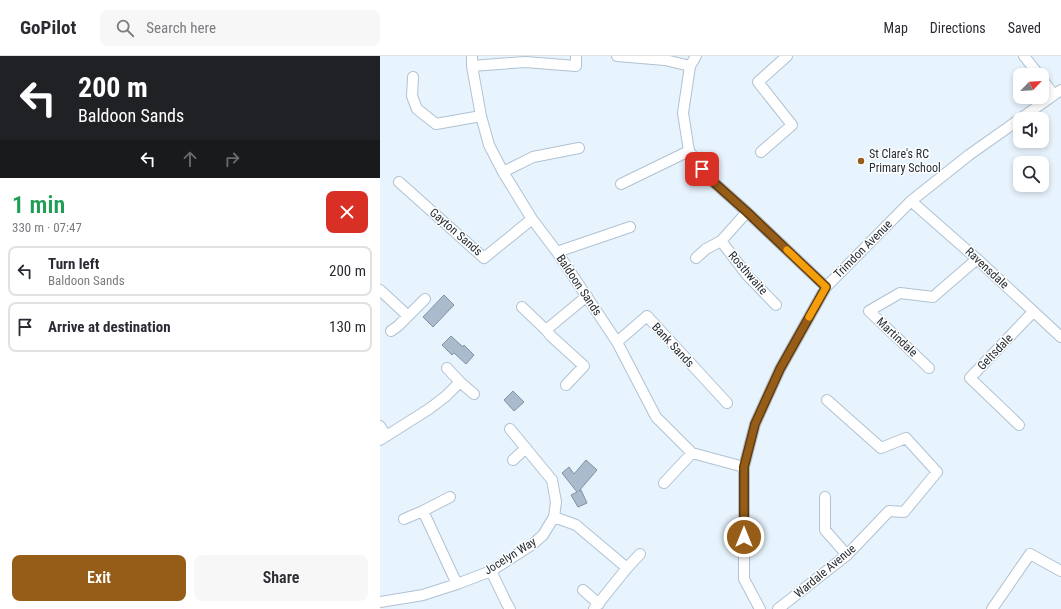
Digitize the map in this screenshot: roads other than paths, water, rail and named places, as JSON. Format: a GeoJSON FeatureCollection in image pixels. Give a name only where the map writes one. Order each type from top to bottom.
{"type":"FeatureCollection","features":[{"type":"Feature","properties":{"kind":"street"},"geometry":{"type":"LineString","coordinates":[[472,61],[525,62],[576,66],[576,56]]}},
{"type":"Feature","properties":{"kind":"street"},"geometry":{"type":"LineString","coordinates":[[617,56],[665,60],[690,66]]}},
{"type":"Feature","properties":{"kind":"street"},"geometry":{"type":"LineString","coordinates":[[696,56],[690,66],[683,113],[689,151],[709,178],[826,287]]}},
{"type":"Feature","properties":{"kind":"street"},"geometry":{"type":"LineString","coordinates":[[761,152],[792,125],[758,82],[787,56]]}},
{"type":"Feature","properties":{"kind":"street"},"geometry":{"type":"LineString","coordinates":[[1024,56],[1033,68]]}},
{"type":"Feature","properties":{"kind":"street","name":"Baldoon Sands"},"geometry":{"type":"LineString","coordinates":[[472,61],[481,116],[489,145],[503,172],[532,219],[557,252],[617,342],[656,417],[692,453],[744,467]]}},
{"type":"Feature","properties":{"kind":"street"},"geometry":{"type":"LineString","coordinates":[[413,77],[412,96],[417,109],[436,124],[481,116]]}},
{"type":"Feature","properties":{"kind":"street"},"geometry":{"type":"LineString","coordinates":[[1049,85],[1058,92]]}},
{"type":"Feature","properties":{"kind":"street","name":"Trimdon Avenue"},"geometry":{"type":"LineString","coordinates":[[760,609],[744,579],[744,467],[755,424],[780,369],[826,287],[911,201],[969,155],[1058,92]]}},
{"type":"Feature","properties":{"kind":"street"},"geometry":{"type":"LineString","coordinates":[[503,172],[533,157],[579,148]]}},
{"type":"Feature","properties":{"kind":"street"},"geometry":{"type":"LineString","coordinates":[[621,184],[689,151]]}},
{"type":"Feature","properties":{"kind":"street","name":"Gayton Sands"},"geometry":{"type":"LineString","coordinates":[[399,182],[484,258],[532,219]]}},
{"type":"Feature","properties":{"kind":"street","name":"Ravensdale"},"geometry":{"type":"LineString","coordinates":[[911,201],[978,259],[1061,337]]}},
{"type":"Feature","properties":{"kind":"street","name":"Rosthwaite"},"geometry":{"type":"LineString","coordinates":[[696,258],[706,249],[721,241],[747,212]]}},
{"type":"Feature","properties":{"kind":"street"},"geometry":{"type":"LineString","coordinates":[[557,252],[630,227]]}},
{"type":"Feature","properties":{"kind":"street","name":"Rosthwaite"},"geometry":{"type":"LineString","coordinates":[[721,241],[747,275],[776,305]]}},
{"type":"Feature","properties":{"kind":"street","name":"Martindale"},"geometry":{"type":"LineString","coordinates":[[929,368],[869,311],[900,293],[933,297],[978,259]]}},
{"type":"Feature","properties":{"kind":"street"},"geometry":{"type":"LineString","coordinates":[[380,290],[408,316]]}},
{"type":"Feature","properties":{"kind":"street"},"geometry":{"type":"LineString","coordinates":[[546,330],[587,296]]}},
{"type":"Feature","properties":{"kind":"street"},"geometry":{"type":"LineString","coordinates":[[391,331],[425,299]]}},
{"type":"Feature","properties":{"kind":"street"},"geometry":{"type":"LineString","coordinates":[[522,306],[551,336],[584,366],[566,385]]}},
{"type":"Feature","properties":{"kind":"street","name":"Geltsdale"},"geometry":{"type":"LineString","coordinates":[[1019,425],[970,378],[1033,312]]}},
{"type":"Feature","properties":{"kind":"street","name":"Bank Sands"},"geometry":{"type":"LineString","coordinates":[[617,342],[647,316],[727,403]]}},
{"type":"Feature","properties":{"kind":"street"},"geometry":{"type":"LineString","coordinates":[[447,368],[474,394]]}},
{"type":"Feature","properties":{"kind":"street"},"geometry":{"type":"LineString","coordinates":[[380,426],[383,438],[429,410],[460,382]]}},
{"type":"Feature","properties":{"kind":"street","name":"Wardale Avenue"},"geometry":{"type":"LineString","coordinates":[[778,609],[847,555],[889,511],[904,512],[937,472],[906,438],[881,448],[827,400]]}},
{"type":"Feature","properties":{"kind":"street","name":"Jocelyn Way"},"geometry":{"type":"LineString","coordinates":[[380,602],[423,595],[458,584],[491,571],[533,544],[543,535],[554,517],[556,502],[552,480],[510,429]]}},
{"type":"Feature","properties":{"kind":"street"},"geometry":{"type":"LineString","coordinates":[[513,460],[526,448]]}},
{"type":"Feature","properties":{"kind":"street"},"geometry":{"type":"LineString","coordinates":[[664,483],[692,453]]}},
{"type":"Feature","properties":{"kind":"street"},"geometry":{"type":"LineString","coordinates":[[824,497],[825,530],[847,555]]}},
{"type":"Feature","properties":{"kind":"street"},"geometry":{"type":"LineString","coordinates":[[404,519],[450,498]]}},
{"type":"Feature","properties":{"kind":"street"},"geometry":{"type":"LineString","coordinates":[[423,511],[458,584]]}},
{"type":"Feature","properties":{"kind":"street"},"geometry":{"type":"LineString","coordinates":[[554,517],[576,526],[627,568]]}},
{"type":"Feature","properties":{"kind":"street"},"geometry":{"type":"LineString","coordinates":[[583,590],[596,606],[640,554]]}},
{"type":"Feature","properties":{"kind":"street"},"geometry":{"type":"LineString","coordinates":[[992,609],[1030,554],[1061,571]]}},
{"type":"Feature","properties":{"kind":"street"},"geometry":{"type":"LineString","coordinates":[[491,571],[510,609]]}},
{"type":"Feature","properties":{"kind":"place","name":"St Clare's RC Primary School"},"geometry":{"type":"Point","coordinates":[861,161]}}]}
